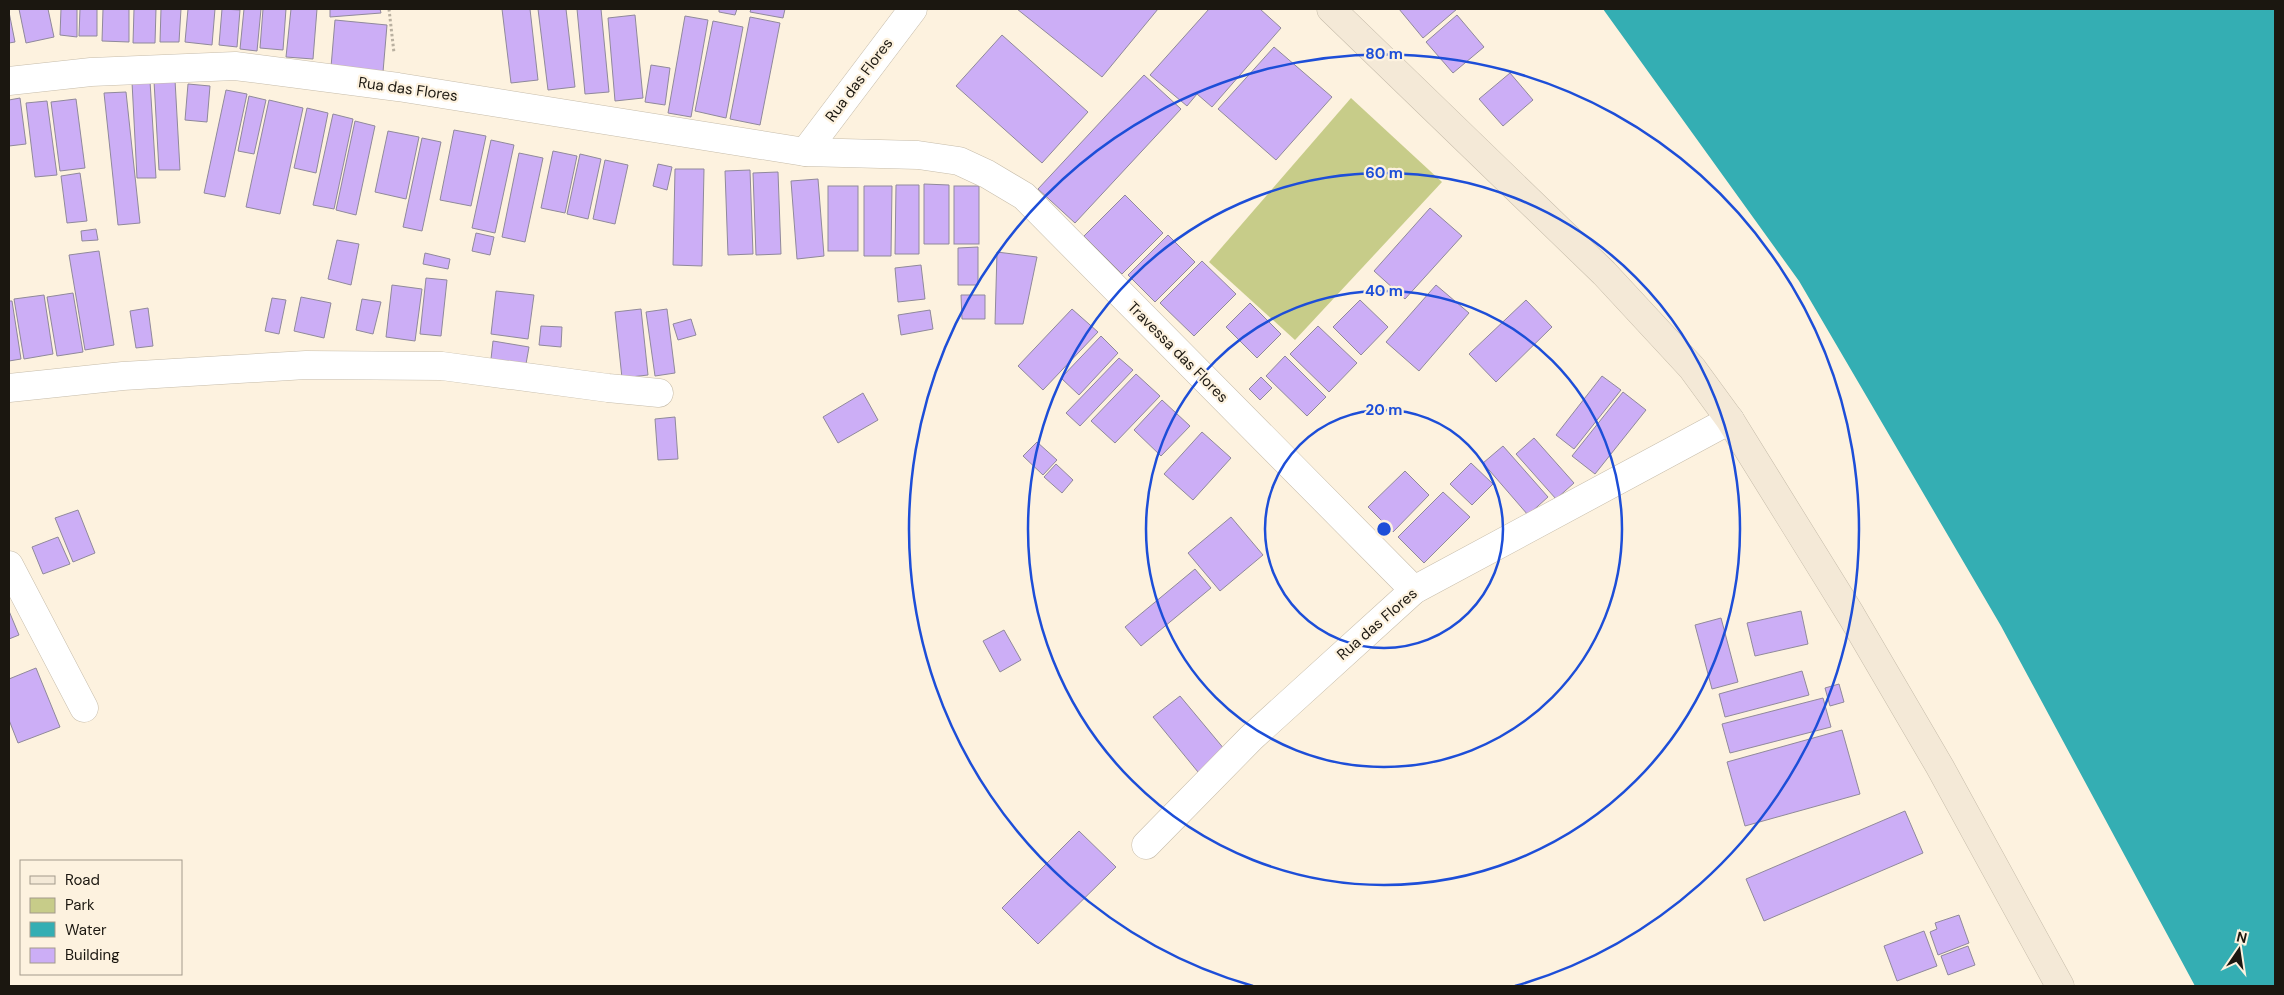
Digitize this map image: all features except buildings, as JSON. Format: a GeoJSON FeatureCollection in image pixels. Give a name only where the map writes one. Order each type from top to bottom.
{"type":"FeatureCollection","features":[{"type":"Feature","properties":{"kind":"main road"},"geometry":{"type":"LineString","coordinates":[[1331,9],[1604,273],[1692,368],[1730,420],[1856,623],[1940,767],[2060,986]]}},
{"type":"Feature","properties":{"kind":"street","name":"Rua das Flores"},"geometry":{"type":"LineString","coordinates":[[805,152],[913,9]]}},
{"type":"Feature","properties":{"kind":"street","name":"Rua das Flores"},"geometry":{"type":"LineString","coordinates":[[9,81],[91,72],[236,66],[398,87],[805,152],[918,155]]}},
{"type":"Feature","properties":{"kind":"street","name":"Travessa das Flores"},"geometry":{"type":"LineString","coordinates":[[918,155],[959,161],[987,174],[1024,196],[1414,590]]}},
{"type":"Feature","properties":{"kind":"street"},"geometry":{"type":"LineString","coordinates":[[9,388],[123,376],[306,365],[442,366],[598,387],[659,393]]}},
{"type":"Feature","properties":{"kind":"street","name":"Rua das Flores"},"geometry":{"type":"LineString","coordinates":[[1146,845],[1251,738],[1414,590],[1730,420]]}},
{"type":"Feature","properties":{"kind":"street"},"geometry":{"type":"LineString","coordinates":[[9,565],[84,708]]}},
{"type":"Feature","properties":{"kind":"path"},"geometry":{"type":"LineString","coordinates":[[389,9],[398,87]]}},
{"type":"Feature","properties":{"kind":"green space"},"geometry":{"type":"Polygon","coordinates":[[[1351,98],[1442,182],[1295,340],[1209,262],[1351,98]]]}},
{"type":"Feature","properties":{"kind":"water"},"geometry":{"type":"Polygon","coordinates":[[[1603,9],[2275,9],[2275,986],[2195,986],[2001,626],[1799,281],[1603,9]]]}}]}
